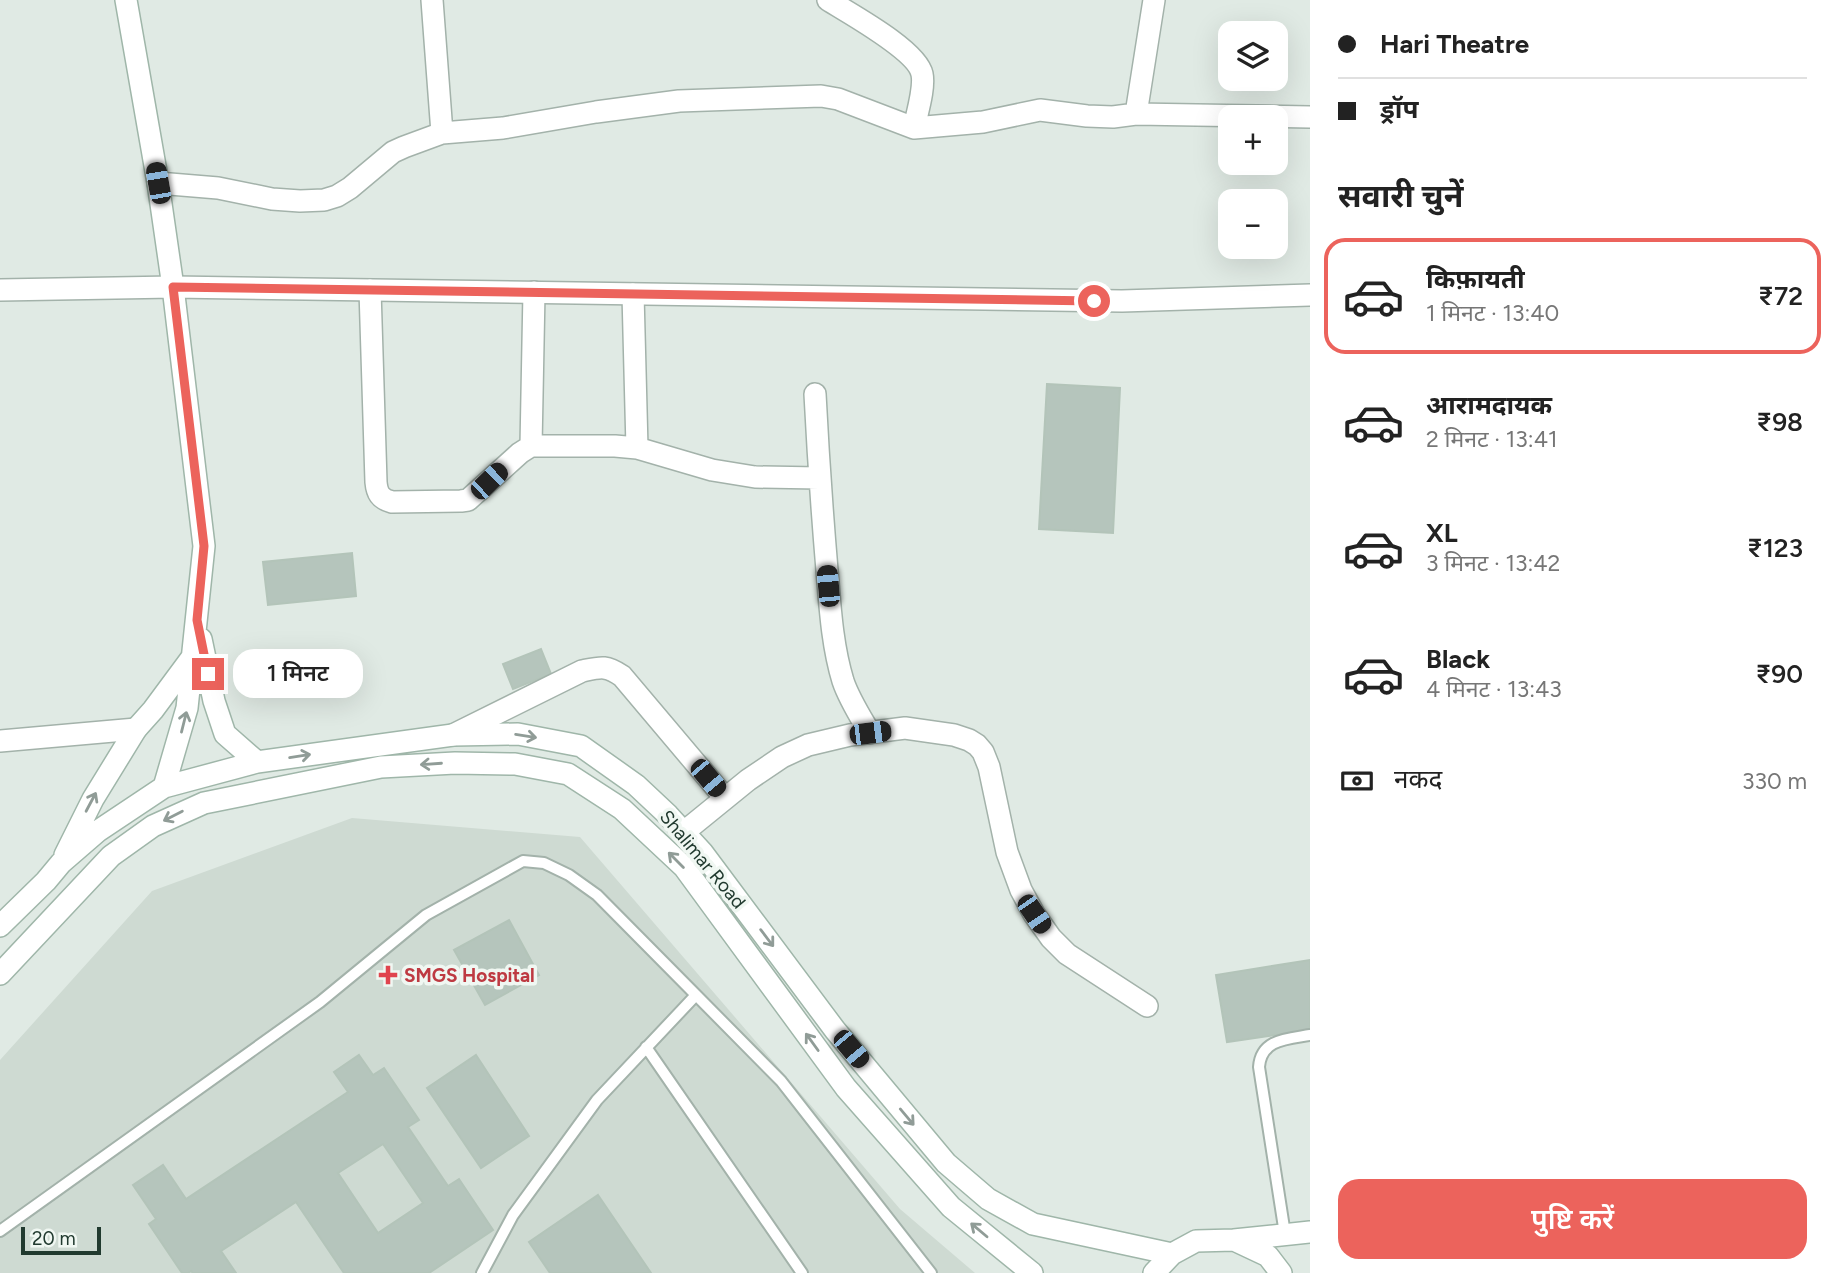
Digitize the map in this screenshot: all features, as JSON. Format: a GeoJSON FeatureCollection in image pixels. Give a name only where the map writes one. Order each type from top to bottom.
{"type":"FeatureCollection","features":[{"type":"Feature","properties":{"kind":"street"},"geometry":{"type":"LineString","coordinates":[[126,0],[173,287],[204,546],[187,708],[164,787]]}},
{"type":"Feature","properties":{"kind":"street"},"geometry":{"type":"LineString","coordinates":[[432,0],[442,133]]}},
{"type":"Feature","properties":{"kind":"street"},"geometry":{"type":"LineString","coordinates":[[828,0],[880,33],[917,63],[923,82],[914,128]]}},
{"type":"Feature","properties":{"kind":"street"},"geometry":{"type":"LineString","coordinates":[[1136,114],[1154,0]]}},
{"type":"Feature","properties":{"kind":"street"},"geometry":{"type":"LineString","coordinates":[[158,183],[218,188],[272,199],[324,200],[350,188],[393,152],[442,133],[503,128],[679,101],[821,96],[838,99],[914,128],[983,122],[1040,110],[1113,117],[1136,114],[1310,117]]}},
{"type":"Feature","properties":{"kind":"street"},"geometry":{"type":"LineString","coordinates":[[0,290],[173,287],[1122,301],[1310,295]]}},
{"type":"Feature","properties":{"kind":"street"},"geometry":{"type":"LineString","coordinates":[[370,290],[376,482],[379,495],[384,500],[468,500],[531,446],[637,448],[712,470],[755,477],[818,478]]}},
{"type":"Feature","properties":{"kind":"street"},"geometry":{"type":"LineString","coordinates":[[531,446],[534,292]]}},
{"type":"Feature","properties":{"kind":"street"},"geometry":{"type":"LineString","coordinates":[[633,294],[637,448]]}},
{"type":"Feature","properties":{"kind":"street"},"geometry":{"type":"LineString","coordinates":[[816,394],[818,478],[838,663],[855,708],[870,733]]}},
{"type":"Feature","properties":{"kind":"street"},"geometry":{"type":"LineString","coordinates":[[197,620],[214,701],[225,734],[257,762]]}},
{"type":"Feature","properties":{"kind":"street"},"geometry":{"type":"LineString","coordinates":[[61,863],[93,799],[136,729],[193,656]]}},
{"type":"Feature","properties":{"kind":"street"},"geometry":{"type":"LineString","coordinates":[[453,735],[582,671],[600,667],[611,668],[622,676],[726,798]]}},
{"type":"Feature","properties":{"kind":"street"},"geometry":{"type":"LineString","coordinates":[[684,832],[782,757],[808,745],[850,735],[905,728],[928,730],[969,740],[983,752],[989,767],[1007,852],[1021,890],[1034,914],[1051,938],[1067,954],[1147,1006]]}},
{"type":"Feature","properties":{"kind":"street"},"geometry":{"type":"LineString","coordinates":[[0,741],[136,729]]}},
{"type":"Feature","properties":{"kind":"street","name":"Shalimar Road"},"geometry":{"type":"LineString","coordinates":[[0,926],[61,863],[98,831],[164,787],[257,762],[453,735],[518,734],[581,746],[636,785],[702,852],[835,1030],[946,1163],[988,1199],[1033,1224],[1171,1254]]}},
{"type":"Feature","properties":{"kind":"street"},"geometry":{"type":"LineString","coordinates":[[0,974],[111,856],[153,826],[204,803],[381,767],[455,763],[515,764],[568,774],[622,809],[684,867],[846,1088],[901,1153],[951,1207],[1032,1273]]}},
{"type":"Feature","properties":{"kind":"street"},"geometry":{"type":"LineString","coordinates":[[1154,1273],[1171,1254],[1196,1241],[1310,1232]]}},
{"type":"Feature","properties":{"kind":"street"},"geometry":{"type":"LineString","coordinates":[[1234,1240],[1268,1256],[1281,1273]]}},
{"type":"Feature","properties":{"kind":"lane"},"geometry":{"type":"LineString","coordinates":[[0,1231],[320,1002],[426,915],[523,861],[544,863],[569,875],[597,895],[781,1081],[931,1273]]}},
{"type":"Feature","properties":{"kind":"lane"},"geometry":{"type":"LineString","coordinates":[[482,1273],[513,1215],[597,1100],[696,995]]}},
{"type":"Feature","properties":{"kind":"lane"},"geometry":{"type":"LineString","coordinates":[[1284,1234],[1259,1058],[1270,1044],[1310,1035]]}},
{"type":"Feature","properties":{"kind":"lane"},"geometry":{"type":"LineString","coordinates":[[646,1047],[802,1273]]}},
{"type":"Feature","properties":{"kind":"shaded area","name":"SMGS Hospital"},"geometry":{"type":"Polygon","coordinates":[[[352,818],[580,837],[900,1209],[975,1273],[0,1273],[0,1060],[152,891],[352,818]]]}},
{"type":"Feature","properties":{"kind":"building"},"geometry":{"type":"Polygon","coordinates":[[[1047,384],[1120,388],[1113,533],[1039,529],[1047,384]]]}},
{"type":"Feature","properties":{"kind":"building"},"geometry":{"type":"Polygon","coordinates":[[[352,553],[356,596],[268,605],[263,562],[352,553]]]}},
{"type":"Feature","properties":{"kind":"building"},"geometry":{"type":"Polygon","coordinates":[[[541,649],[551,674],[513,689],[503,664],[541,649]]]}},
{"type":"Feature","properties":{"kind":"building"},"geometry":{"type":"Polygon","coordinates":[[[509,920],[539,975],[485,1005],[454,950],[509,920]]]}},
{"type":"Feature","properties":{"kind":"building"},"geometry":{"type":"Polygon","coordinates":[[[1310,960],[1310,1030],[1227,1042],[1216,975],[1310,960]]]}},
{"type":"Feature","properties":{"kind":"building"},"geometry":{"type":"Polygon","coordinates":[[[359,1055],[373,1075],[384,1068],[419,1120],[408,1127],[448,1186],[459,1179],[493,1230],[429,1273],[344,1273],[296,1202],[221,1251],[236,1273],[182,1273],[149,1224],[156,1219],[133,1185],[163,1165],[186,1199],[348,1092],[334,1072],[359,1055]],[[383,1144],[338,1173],[378,1233],[423,1203],[383,1144]]]}},
{"type":"Feature","properties":{"kind":"building"},"geometry":{"type":"Polygon","coordinates":[[[476,1055],[529,1136],[481,1168],[427,1088],[476,1055]]]}},
{"type":"Feature","properties":{"kind":"building"},"geometry":{"type":"Polygon","coordinates":[[[598,1195],[651,1273],[550,1273],[529,1242],[598,1195]]]}},
{"type":"Feature","properties":{"kind":"place","name":"SMGS Hospital"},"geometry":{"type":"Point","coordinates":[388,975]}},
{"type":"Feature","properties":{"kind":"route"},"geometry":{"type":"LineString","coordinates":[[208,674],[197,620],[204,546],[173,287],[1094,301]]}}]}
